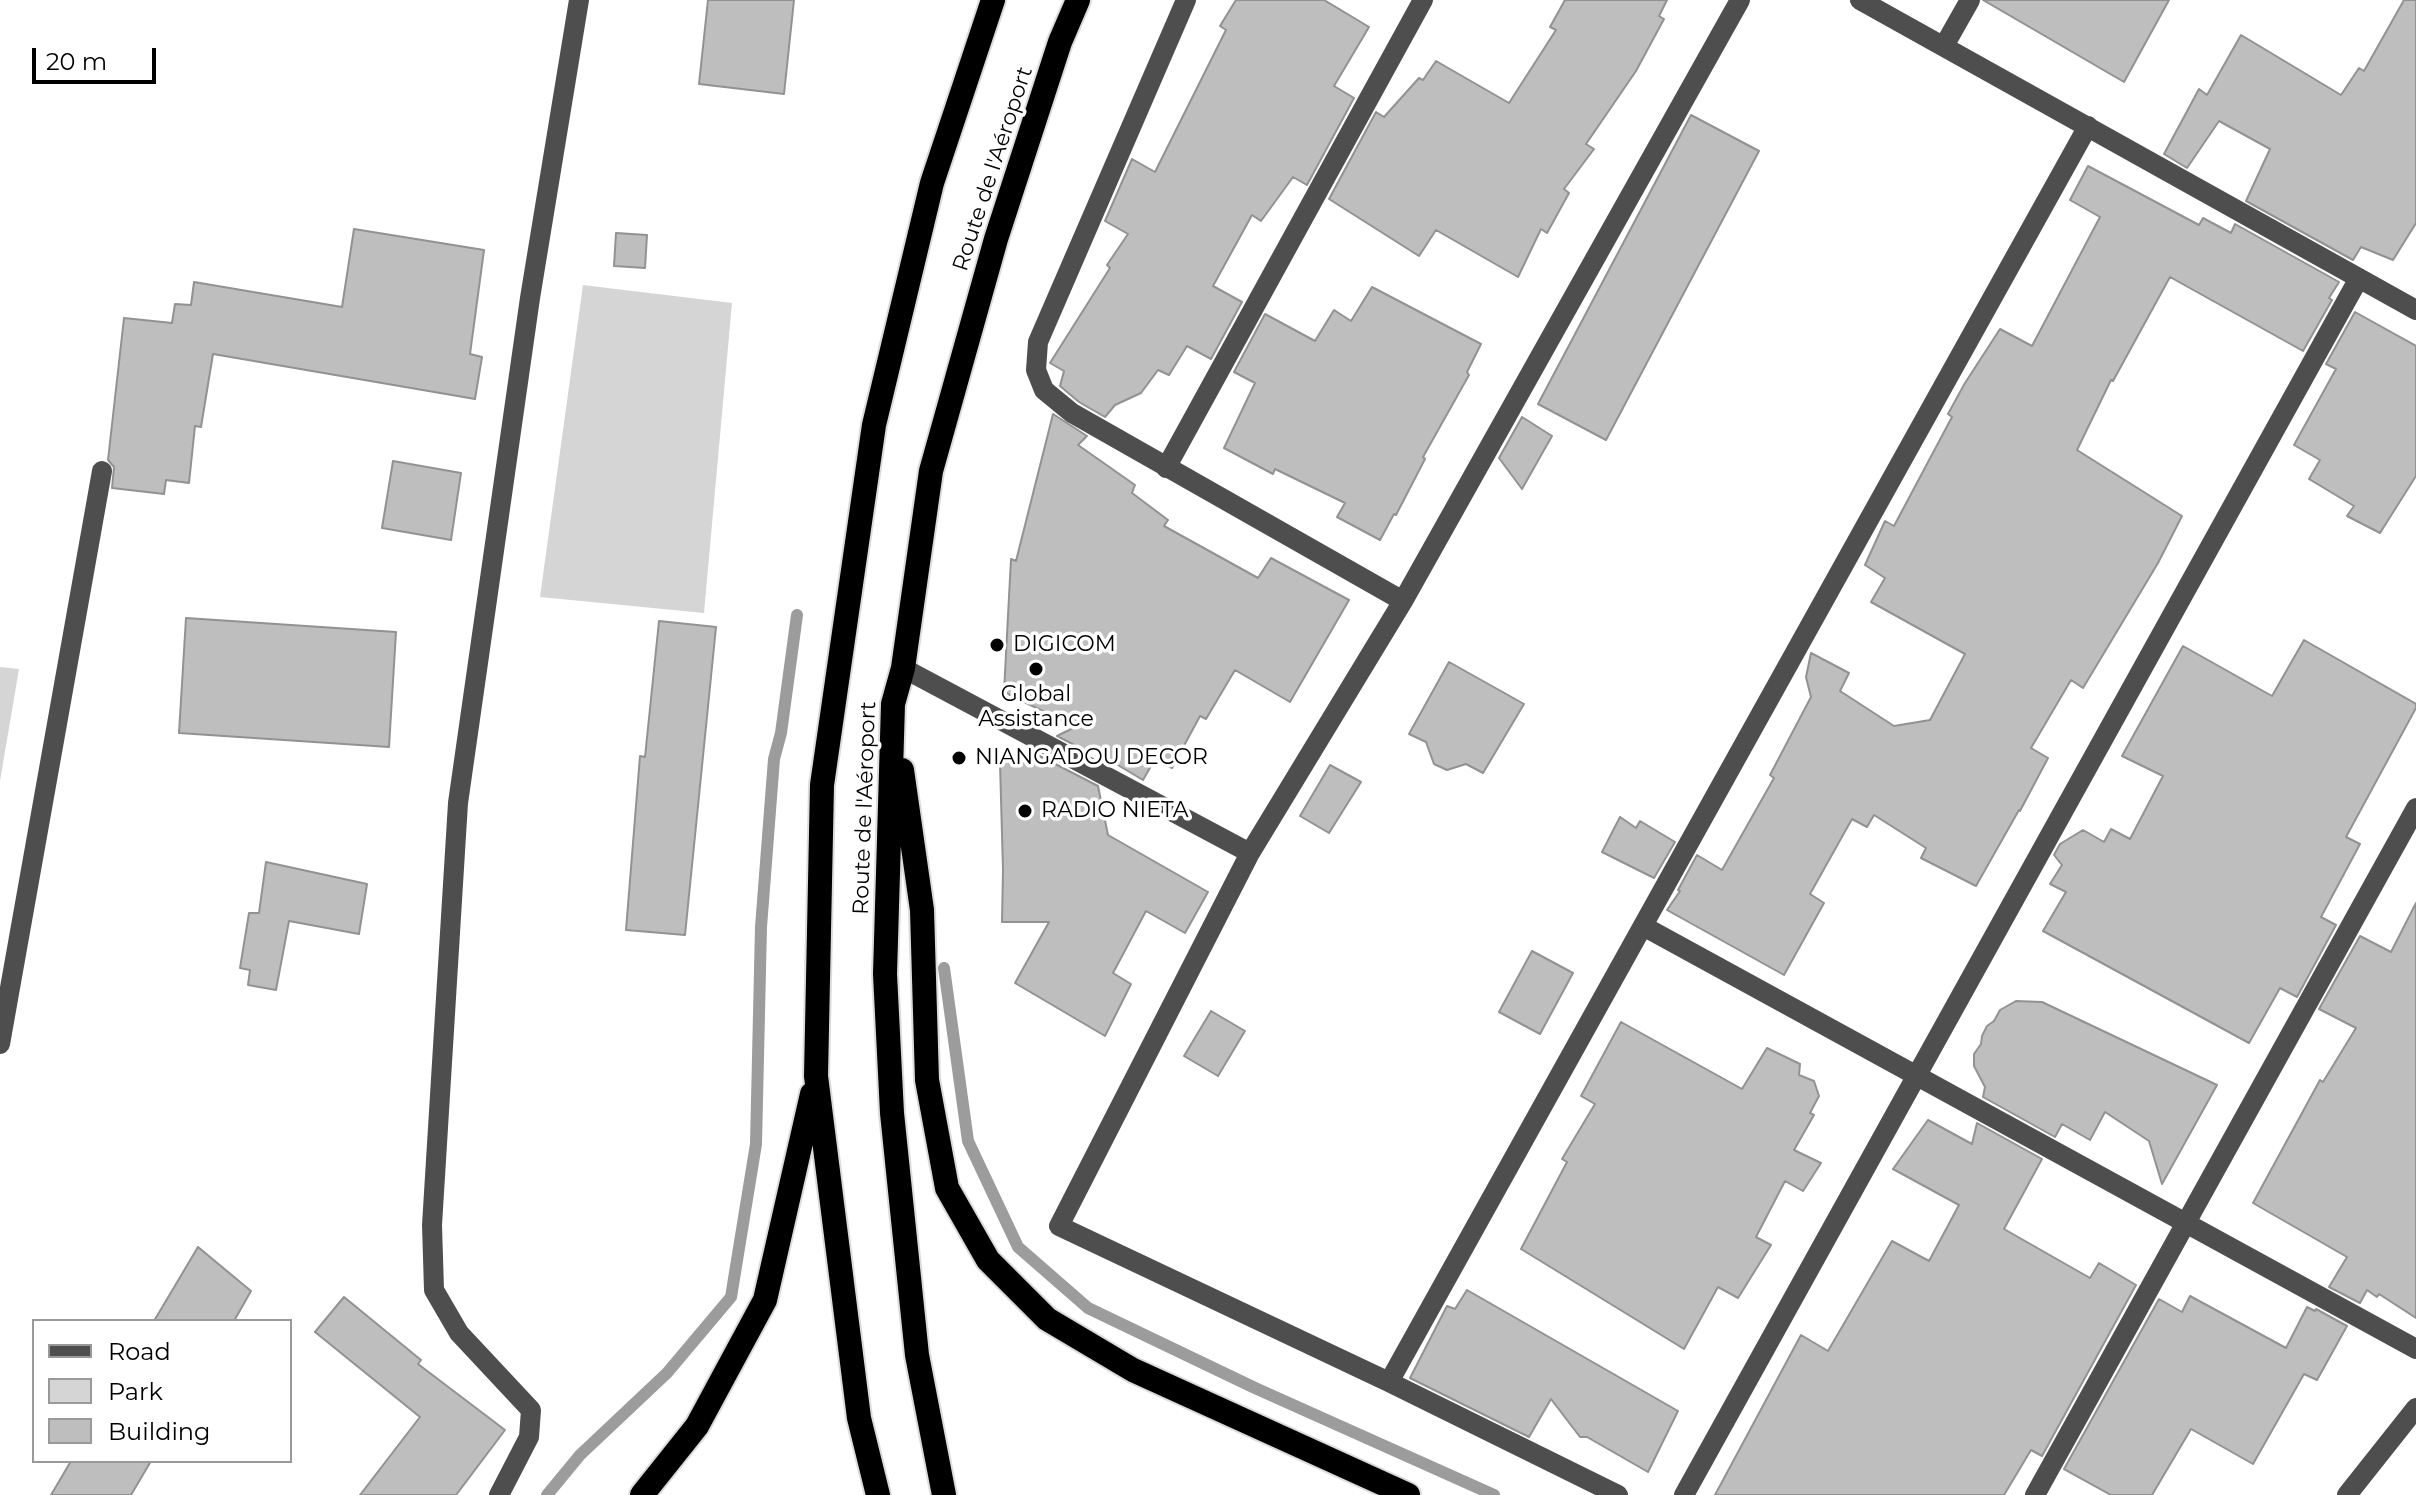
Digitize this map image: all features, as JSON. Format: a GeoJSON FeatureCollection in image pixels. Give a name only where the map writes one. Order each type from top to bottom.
{"type":"FeatureCollection","features":[{"type":"Feature","properties":{"kind":"highway","name":"Route de l'Aéroport"},"geometry":{"type":"LineString","coordinates":[[878,1495],[859,1418],[816,1076],[822,785],[874,425],[932,183],[993,0]]}},
{"type":"Feature","properties":{"kind":"highway","name":"Route de l'Aéroport"},"geometry":{"type":"LineString","coordinates":[[944,1495],[917,1355],[892,1113],[885,974],[893,704],[903,668],[931,471],[996,239],[1060,42],[1078,0]]}},
{"type":"Feature","properties":{"kind":"highway"},"geometry":{"type":"LineString","coordinates":[[893,704],[922,910],[927,1080],[947,1188],[988,1260],[1047,1319],[1133,1370],[1408,1495]]}},
{"type":"Feature","properties":{"kind":"highway"},"geometry":{"type":"LineString","coordinates":[[642,1495],[697,1426],[765,1300],[816,1076]]}},
{"type":"Feature","properties":{"kind":"street"},"geometry":{"type":"LineString","coordinates":[[499,1495],[529,1437],[531,1410],[459,1333],[434,1290],[432,1225],[458,803],[530,298],[579,0]]}},
{"type":"Feature","properties":{"kind":"street"},"geometry":{"type":"LineString","coordinates":[[1186,0],[1038,342],[1036,370],[1044,390],[1072,413],[1403,601]]}},
{"type":"Feature","properties":{"kind":"street"},"geometry":{"type":"LineString","coordinates":[[1166,468],[1423,0]]}},
{"type":"Feature","properties":{"kind":"street"},"geometry":{"type":"LineString","coordinates":[[1618,1495],[1389,1382],[1059,1226],[1250,853],[1403,601],[1740,0]]}},
{"type":"Feature","properties":{"kind":"street"},"geometry":{"type":"LineString","coordinates":[[1860,0],[2416,310]]}},
{"type":"Feature","properties":{"kind":"street"},"geometry":{"type":"LineString","coordinates":[[1944,46],[1970,0]]}},
{"type":"Feature","properties":{"kind":"street"},"geometry":{"type":"LineString","coordinates":[[1389,1382],[2088,126]]}},
{"type":"Feature","properties":{"kind":"street"},"geometry":{"type":"LineString","coordinates":[[1684,1495],[2359,278]]}},
{"type":"Feature","properties":{"kind":"street"},"geometry":{"type":"LineString","coordinates":[[0,1044],[102,471]]}},
{"type":"Feature","properties":{"kind":"street"},"geometry":{"type":"LineString","coordinates":[[903,668],[1250,853]]}},
{"type":"Feature","properties":{"kind":"street"},"geometry":{"type":"LineString","coordinates":[[2035,1495],[2416,808]]}},
{"type":"Feature","properties":{"kind":"street"},"geometry":{"type":"LineString","coordinates":[[1643,926],[2416,1349]]}},
{"type":"Feature","properties":{"kind":"street"},"geometry":{"type":"LineString","coordinates":[[2347,1495],[2416,1408]]}},
{"type":"Feature","properties":{"kind":"green space"},"geometry":{"type":"Polygon","coordinates":[[[583,285],[732,303],[704,613],[540,597],[583,285]]]}},
{"type":"Feature","properties":{"kind":"green space"},"geometry":{"type":"Polygon","coordinates":[[[0,667],[19,669],[0,781],[0,667]]]}},
{"type":"Feature","properties":{"kind":"building"},"geometry":{"type":"Polygon","coordinates":[[[708,0],[794,0],[784,94],[699,84],[708,0]]]}},
{"type":"Feature","properties":{"kind":"building"},"geometry":{"type":"Polygon","coordinates":[[[1236,0],[1324,0],[1369,27],[1334,86],[1354,98],[1307,185],[1293,177],[1261,221],[1252,215],[1213,286],[1242,302],[1211,359],[1187,346],[1169,375],[1158,370],[1141,393],[1115,405],[1105,417],[1060,386],[1064,371],[1050,363],[1128,234],[1105,221],[1132,159],[1155,172],[1226,30],[1220,26],[1236,0]]]}},
{"type":"Feature","properties":{"kind":"building"},"geometry":{"type":"Polygon","coordinates":[[[1565,0],[1667,0],[1659,16],[1664,19],[1636,71],[1586,144],[1594,149],[1564,189],[1569,193],[1547,233],[1541,229],[1518,277],[1436,230],[1419,256],[1329,199],[1376,112],[1384,117],[1419,78],[1423,80],[1436,61],[1509,103],[1556,30],[1550,27],[1565,0]]]}},
{"type":"Feature","properties":{"kind":"building"},"geometry":{"type":"Polygon","coordinates":[[[1983,0],[2169,0],[2124,82],[1983,0]]]}},
{"type":"Feature","properties":{"kind":"building"},"geometry":{"type":"Polygon","coordinates":[[[2404,0],[2416,0],[2416,223],[2393,260],[2361,247],[2353,260],[2246,201],[2270,149],[2219,121],[2187,168],[2164,154],[2199,89],[2207,95],[2241,35],[2341,95],[2359,68],[2364,71],[2404,0]]]}},
{"type":"Feature","properties":{"kind":"building"},"geometry":{"type":"Polygon","coordinates":[[[1691,115],[1759,151],[1606,440],[1538,404],[1691,115]]]}},
{"type":"Feature","properties":{"kind":"building"},"geometry":{"type":"Polygon","coordinates":[[[2088,166],[2199,225],[2203,218],[2231,233],[2235,224],[2339,282],[2303,351],[2170,277],[2111,380],[2077,450],[2182,516],[2158,563],[2083,688],[2071,680],[2031,748],[2048,758],[1976,886],[1921,858],[1926,848],[1874,815],[1867,827],[1852,819],[1810,894],[1824,903],[1784,975],[1667,910],[1697,855],[1722,870],[1774,778],[1770,775],[1811,697],[1806,677],[1811,653],[1849,673],[1840,691],[1894,726],[1930,720],[1965,654],[1871,602],[1885,578],[1865,565],[1885,521],[1894,526],[1952,417],[1948,414],[2000,329],[2032,346],[2100,217],[2070,200],[2088,166]]]}},
{"type":"Feature","properties":{"kind":"building"},"geometry":{"type":"Polygon","coordinates":[[[354,229],[484,250],[470,354],[482,357],[475,399],[213,354],[201,427],[195,426],[189,483],[166,480],[164,494],[112,488],[114,467],[108,460],[124,318],[172,323],[175,304],[191,305],[194,282],[342,307],[354,229]]]}},
{"type":"Feature","properties":{"kind":"building"},"geometry":{"type":"Polygon","coordinates":[[[616,233],[647,235],[645,268],[614,266],[616,233]]]}},
{"type":"Feature","properties":{"kind":"building"},"geometry":{"type":"Polygon","coordinates":[[[1372,287],[1481,344],[1467,372],[1469,375],[1380,540],[1337,517],[1345,503],[1275,469],[1273,474],[1224,448],[1255,383],[1234,372],[1265,314],[1315,341],[1334,310],[1351,321],[1372,287]]]}},
{"type":"Feature","properties":{"kind":"building"},"geometry":{"type":"Polygon","coordinates":[[[2355,312],[2416,346],[2416,476],[2380,533],[2347,516],[2354,506],[2309,479],[2320,460],[2294,445],[2336,369],[2326,364],[2355,312]]]}},
{"type":"Feature","properties":{"kind":"building"},"geometry":{"type":"Polygon","coordinates":[[[1053,414],[1087,436],[1078,445],[1135,485],[1132,493],[1168,520],[1164,526],[1258,578],[1271,558],[1349,600],[1290,702],[1235,670],[1206,719],[1200,716],[1172,768],[1155,759],[1143,780],[1089,748],[1090,753],[1057,736],[1075,727],[1004,692],[1011,559],[1016,561],[1053,414]]]}},
{"type":"Feature","properties":{"kind":"building"},"geometry":{"type":"Polygon","coordinates":[[[1522,417],[1552,436],[1522,489],[1499,458],[1522,417]]]}},
{"type":"Feature","properties":{"kind":"building"},"geometry":{"type":"Polygon","coordinates":[[[393,461],[461,473],[451,540],[382,528],[393,461]]]}},
{"type":"Feature","properties":{"kind":"building"},"geometry":{"type":"Polygon","coordinates":[[[186,618],[396,632],[389,747],[179,733],[186,618]]]}},
{"type":"Feature","properties":{"kind":"building"},"geometry":{"type":"Polygon","coordinates":[[[659,621],[716,627],[685,935],[626,930],[640,756],[645,757],[659,621]]]}},
{"type":"Feature","properties":{"kind":"building"},"geometry":{"type":"Polygon","coordinates":[[[2304,640],[2416,704],[2416,708],[2346,837],[2360,844],[2321,917],[2336,925],[2297,997],[2280,988],[2249,1043],[2043,931],[2066,892],[2050,884],[2062,865],[2054,855],[2060,844],[2083,830],[2104,842],[2111,829],[2130,839],[2163,776],[2122,756],[2183,646],[2272,696],[2304,640]]]}},
{"type":"Feature","properties":{"kind":"building"},"geometry":{"type":"Polygon","coordinates":[[[1449,662],[1524,704],[1483,773],[1466,764],[1447,770],[1434,764],[1426,742],[1409,734],[1449,662]]]}},
{"type":"Feature","properties":{"kind":"building"},"geometry":{"type":"Polygon","coordinates":[[[1028,750],[1098,786],[1108,835],[1208,892],[1185,933],[1146,911],[1113,973],[1131,984],[1105,1036],[1015,983],[1049,922],[1002,922],[1000,763],[1028,750]]]}},
{"type":"Feature","properties":{"kind":"building"},"geometry":{"type":"Polygon","coordinates":[[[1330,765],[1361,782],[1329,833],[1300,816],[1330,765]]]}},
{"type":"Feature","properties":{"kind":"building"},"geometry":{"type":"Polygon","coordinates":[[[1620,817],[1636,828],[1640,821],[1675,842],[1654,878],[1602,852],[1620,817]]]}},
{"type":"Feature","properties":{"kind":"building"},"geometry":{"type":"Polygon","coordinates":[[[266,862],[367,884],[359,934],[289,921],[276,990],[248,985],[250,970],[240,968],[249,913],[259,913],[266,862]]]}},
{"type":"Feature","properties":{"kind":"building"},"geometry":{"type":"Polygon","coordinates":[[[2416,903],[2416,1318],[2379,1294],[2377,1297],[2367,1290],[2360,1303],[2329,1287],[2347,1257],[2253,1203],[2320,1080],[2323,1082],[2356,1028],[2319,1009],[2360,936],[2391,952],[2416,903]]]}},
{"type":"Feature","properties":{"kind":"building"},"geometry":{"type":"Polygon","coordinates":[[[1532,951],[1573,973],[1540,1034],[1499,1012],[1532,951]]]}},
{"type":"Feature","properties":{"kind":"building"},"geometry":{"type":"Polygon","coordinates":[[[2016,1001],[2042,1002],[2217,1085],[2162,1184],[2149,1141],[2105,1112],[2090,1140],[2062,1124],[2055,1137],[1983,1097],[1985,1087],[1974,1066],[1974,1054],[1987,1026],[2000,1010],[2016,1001]]]}},
{"type":"Feature","properties":{"kind":"building"},"geometry":{"type":"Polygon","coordinates":[[[1211,1011],[1245,1031],[1218,1076],[1184,1056],[1211,1011]]]}},
{"type":"Feature","properties":{"kind":"building"},"geometry":{"type":"Polygon","coordinates":[[[1621,1022],[1742,1089],[1767,1048],[1800,1064],[1799,1075],[1814,1081],[1819,1096],[1810,1113],[1814,1115],[1794,1150],[1821,1163],[1803,1191],[1785,1181],[1756,1237],[1771,1245],[1738,1298],[1718,1287],[1684,1349],[1521,1249],[1567,1162],[1562,1159],[1595,1104],[1581,1096],[1621,1022]]]}},
{"type":"Feature","properties":{"kind":"building"},"geometry":{"type":"Polygon","coordinates":[[[1928,1120],[1972,1144],[1977,1123],[2042,1159],[2004,1229],[2090,1278],[2099,1263],[2136,1285],[2042,1456],[2031,1450],[2004,1495],[1715,1495],[1801,1335],[1828,1351],[1892,1241],[1929,1261],[1959,1205],[1893,1169],[1928,1120]]]}},
{"type":"Feature","properties":{"kind":"building"},"geometry":{"type":"Polygon","coordinates":[[[198,1247],[251,1291],[235,1319],[155,1319],[198,1247]]]}},
{"type":"Feature","properties":{"kind":"building"},"geometry":{"type":"Polygon","coordinates":[[[1467,1290],[1678,1411],[1648,1472],[1587,1437],[1580,1437],[1551,1399],[1529,1437],[1410,1378],[1447,1306],[1455,1309],[1467,1290]]]}},
{"type":"Feature","properties":{"kind":"building"},"geometry":{"type":"Polygon","coordinates":[[[2190,1296],[2286,1348],[2307,1307],[2347,1326],[2317,1380],[2304,1374],[2253,1464],[2191,1429],[2152,1495],[2111,1495],[2064,1469],[2159,1299],[2182,1312],[2190,1296]]]}},
{"type":"Feature","properties":{"kind":"building"},"geometry":{"type":"Polygon","coordinates":[[[344,1297],[421,1360],[418,1364],[505,1430],[456,1495],[360,1495],[420,1417],[315,1332],[344,1297]]]}},
{"type":"Feature","properties":{"kind":"building"},"geometry":{"type":"Polygon","coordinates":[[[70,1463],[150,1463],[131,1495],[51,1495],[70,1463]]]}},
{"type":"Feature","properties":{"kind":"waterway"},"geometry":{"type":"LineString","coordinates":[[547,1495],[580,1455],[667,1373],[731,1297],[756,1144],[761,927],[774,759],[781,733],[797,615]]}},
{"type":"Feature","properties":{"kind":"waterway"},"geometry":{"type":"LineString","coordinates":[[944,968],[968,1141],[1018,1247],[1088,1308],[1255,1388],[1494,1495]]}},
{"type":"Feature","properties":{"kind":"place","name":"DIGICOM"},"geometry":{"type":"Point","coordinates":[997,645]}},
{"type":"Feature","properties":{"kind":"place","name":"Global Assistance"},"geometry":{"type":"Point","coordinates":[1036,669]}},
{"type":"Feature","properties":{"kind":"place","name":"NIANGADOU DECOR"},"geometry":{"type":"Point","coordinates":[959,758]}},
{"type":"Feature","properties":{"kind":"place","name":"RADIO NIETA"},"geometry":{"type":"Point","coordinates":[1025,811]}}]}
